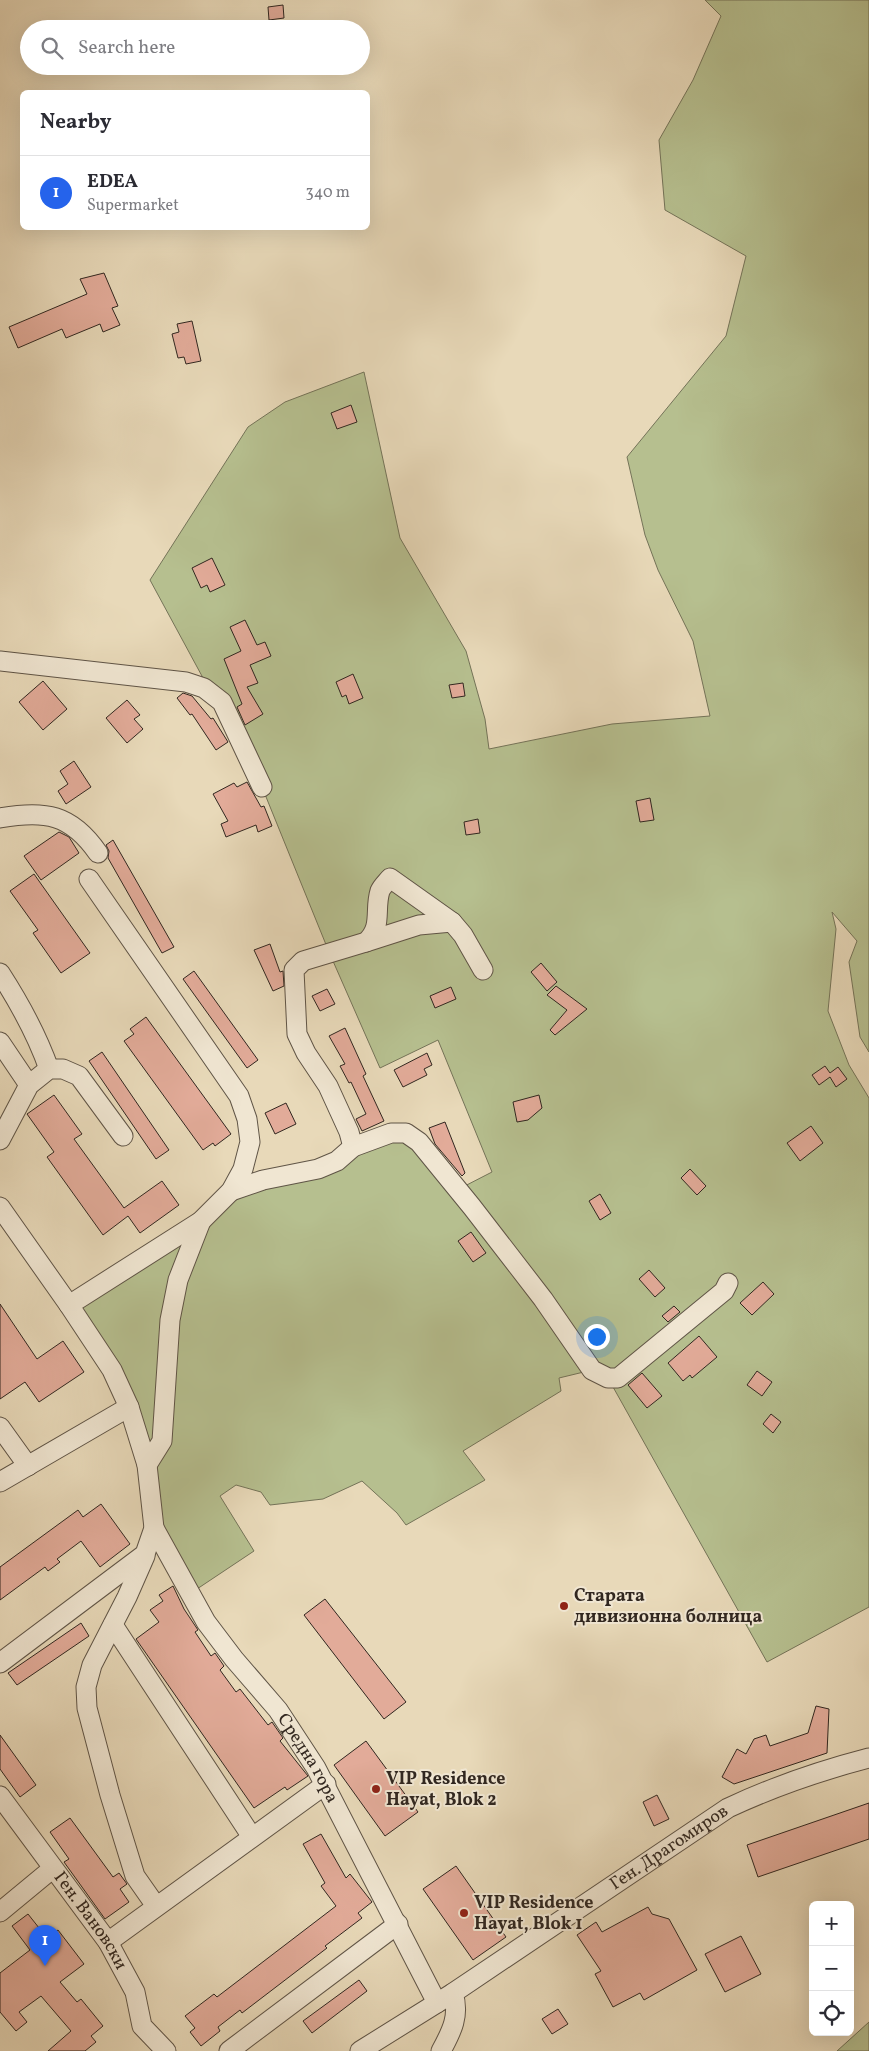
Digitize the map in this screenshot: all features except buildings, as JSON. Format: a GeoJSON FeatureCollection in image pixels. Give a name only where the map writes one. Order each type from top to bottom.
{"type":"FeatureCollection","features":[{"type":"Feature","properties":{"kind":"street"},"geometry":{"type":"LineString","coordinates":[[0,661],[186,682],[204,688],[222,702],[262,787]]}},
{"type":"Feature","properties":{"kind":"street"},"geometry":{"type":"LineString","coordinates":[[0,818],[28,813],[53,816],[85,835],[98,853]]}},
{"type":"Feature","properties":{"kind":"street"},"geometry":{"type":"LineString","coordinates":[[366,942],[373,935],[377,927],[380,890],[390,878],[452,922],[463,935],[483,970]]}},
{"type":"Feature","properties":{"kind":"street"},"geometry":{"type":"LineString","coordinates":[[69,1305],[201,1221],[231,1192],[243,1169],[250,1142],[247,1119],[239,1096],[89,879]]}},
{"type":"Feature","properties":{"kind":"street"},"geometry":{"type":"LineString","coordinates":[[353,1147],[349,1132],[328,1086],[306,1053],[297,1034],[294,970],[302,961],[419,925],[452,922]]}},
{"type":"Feature","properties":{"kind":"street"},"geometry":{"type":"LineString","coordinates":[[0,973],[18,1001],[49,1068]]}},
{"type":"Feature","properties":{"kind":"street"},"geometry":{"type":"LineString","coordinates":[[0,1042],[29,1084]]}},
{"type":"Feature","properties":{"kind":"street"},"geometry":{"type":"LineString","coordinates":[[0,1140],[29,1084],[49,1068],[63,1069],[79,1076],[123,1136]]}},
{"type":"Feature","properties":{"kind":"street"},"geometry":{"type":"LineString","coordinates":[[231,1192],[263,1180],[318,1169],[337,1161],[353,1147],[391,1133],[406,1133],[419,1142],[543,1299],[592,1370],[608,1378],[618,1378],[724,1291],[728,1283]]}},
{"type":"Feature","properties":{"kind":"street"},"geometry":{"type":"LineString","coordinates":[[0,1207],[112,1370],[129,1407],[147,1465],[154,1528],[145,1554],[92,1665],[86,1687],[87,1708],[110,1795],[135,1876],[156,1906]]}},
{"type":"Feature","properties":{"kind":"street"},"geometry":{"type":"LineString","coordinates":[[147,1465],[162,1442],[170,1320],[178,1280],[201,1221]]}},
{"type":"Feature","properties":{"kind":"street"},"geometry":{"type":"LineString","coordinates":[[0,1482],[129,1407]]}},
{"type":"Feature","properties":{"kind":"street"},"geometry":{"type":"LineString","coordinates":[[0,1427],[28,1466]]}},
{"type":"Feature","properties":{"kind":"street","name":"Средна гора"},"geometry":{"type":"LineString","coordinates":[[154,1528],[206,1622],[278,1710],[326,1784],[437,2003]]}},
{"type":"Feature","properties":{"kind":"street"},"geometry":{"type":"LineString","coordinates":[[0,1664],[145,1554]]}},
{"type":"Feature","properties":{"kind":"street"},"geometry":{"type":"LineString","coordinates":[[113,1624],[252,1837]]}},
{"type":"Feature","properties":{"kind":"street","name":"Ген. Драгомиров"},"geometry":{"type":"LineString","coordinates":[[360,2051],[437,2003],[728,1808],[773,1786],[869,1758]]}},
{"type":"Feature","properties":{"kind":"street"},"geometry":{"type":"LineString","coordinates":[[108,1942],[326,1784]]}},
{"type":"Feature","properties":{"kind":"street","name":"Ген. Вановски"},"geometry":{"type":"LineString","coordinates":[[0,1796],[52,1869],[108,1942],[135,1992],[142,2026],[166,2051]]}},
{"type":"Feature","properties":{"kind":"street"},"geometry":{"type":"LineString","coordinates":[[0,1912],[52,1869]]}},
{"type":"Feature","properties":{"kind":"street"},"geometry":{"type":"LineString","coordinates":[[229,2051],[398,1924]]}},
{"type":"Feature","properties":{"kind":"street"},"geometry":{"type":"LineString","coordinates":[[441,2051],[454,2027],[457,2004],[453,1992]]}},
{"type":"Feature","properties":{"kind":"green space"},"geometry":{"type":"Polygon","coordinates":[[[705,0],[869,0],[869,1052],[860,1037],[849,962],[857,941],[832,912],[836,929],[828,1011],[849,1065],[869,1098],[869,1607],[767,1662],[608,1378],[592,1370],[559,1378],[561,1391],[463,1451],[485,1480],[406,1525],[397,1513],[362,1481],[323,1499],[270,1505],[261,1492],[236,1485],[220,1496],[254,1551],[191,1593],[162,1523],[129,1407],[69,1305],[231,1191],[406,1133],[457,1190],[492,1172],[438,1040],[380,1068],[329,952],[262,787],[150,580],[248,427],[285,402],[364,372],[400,538],[466,651],[485,719],[489,749],[612,724],[710,716],[693,641],[658,570],[645,535],[627,457],[726,336],[746,256],[665,210],[659,140],[693,80],[721,16],[705,0]]]}},
{"type":"Feature","properties":{"kind":"green space"},"geometry":{"type":"Polygon","coordinates":[[[869,2022],[869,2051],[837,2051],[854,2036],[869,2022]]]}},
{"type":"Feature","properties":{"kind":"place","name":"Старата дивизионна болница"},"geometry":{"type":"Point","coordinates":[564,1606]}},
{"type":"Feature","properties":{"kind":"place","name":"VIP Residence Hayat, Blok 2"},"geometry":{"type":"Point","coordinates":[376,1789]}},
{"type":"Feature","properties":{"kind":"place","name":"VIP Residence Hayat, Blok 1"},"geometry":{"type":"Point","coordinates":[464,1913]}},
{"type":"Feature","properties":{"kind":"place","name":"EDEA"},"geometry":{"type":"Point","coordinates":[45,1966]}}]}
